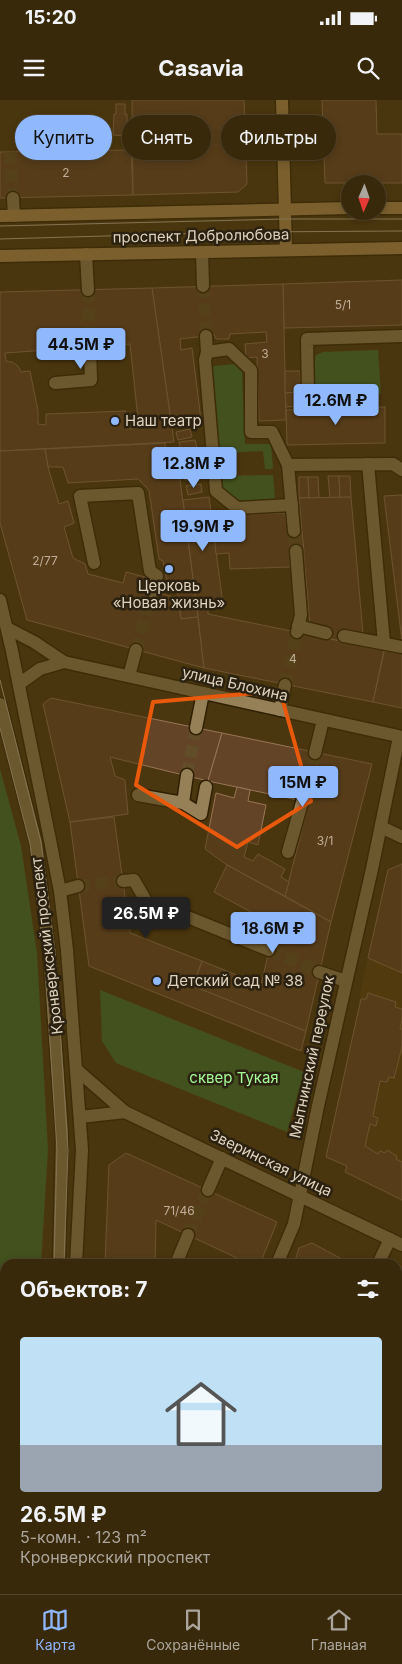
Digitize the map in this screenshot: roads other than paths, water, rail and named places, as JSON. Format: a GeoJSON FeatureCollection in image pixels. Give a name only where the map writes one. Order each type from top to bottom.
{"type":"FeatureCollection","features":[{"type":"Feature","properties":{"kind":"main road"},"geometry":{"type":"LineString","coordinates":[[282,100],[286,250]]}},
{"type":"Feature","properties":{"kind":"main road","name":"проспект Добролюбова"},"geometry":{"type":"LineString","coordinates":[[0,216],[341,208]]}},
{"type":"Feature","properties":{"kind":"main road"},"geometry":{"type":"LineString","coordinates":[[386,208],[402,208]]}},
{"type":"Feature","properties":{"kind":"main road","name":"проспект Добролюбова"},"geometry":{"type":"LineString","coordinates":[[0,256],[402,248]]}},
{"type":"Feature","properties":{"kind":"street"},"geometry":{"type":"LineString","coordinates":[[13,198],[14,216]]}},
{"type":"Feature","properties":{"kind":"street"},"geometry":{"type":"LineString","coordinates":[[202,252],[203,286]]}},
{"type":"Feature","properties":{"kind":"street"},"geometry":{"type":"LineString","coordinates":[[86,254],[88,290]]}},
{"type":"Feature","properties":{"kind":"street"},"geometry":{"type":"LineString","coordinates":[[206,336],[207,352],[205,360],[216,491],[237,508],[292,505]]}},
{"type":"Feature","properties":{"kind":"street"},"geometry":{"type":"LineString","coordinates":[[308,395],[307,339],[402,336]]}},
{"type":"Feature","properties":{"kind":"street"},"geometry":{"type":"LineString","coordinates":[[55,382],[91,380],[90,349]]}},
{"type":"Feature","properties":{"kind":"street"},"geometry":{"type":"LineString","coordinates":[[207,352],[229,349],[250,370],[251,432],[272,432],[288,465],[294,531]]}},
{"type":"Feature","properties":{"kind":"street"},"geometry":{"type":"LineString","coordinates":[[368,464],[384,643]]}},
{"type":"Feature","properties":{"kind":"street"},"geometry":{"type":"LineString","coordinates":[[288,465],[393,464],[402,470]]}},
{"type":"Feature","properties":{"kind":"street"},"geometry":{"type":"LineString","coordinates":[[94,563],[80,496],[138,493],[150,571],[157,576],[153,592]]}},
{"type":"Feature","properties":{"kind":"street"},"geometry":{"type":"LineString","coordinates":[[296,551],[301,615],[297,629],[326,633]]}},
{"type":"Feature","properties":{"kind":"street","name":"Кронверкский проспект"},"geometry":{"type":"LineString","coordinates":[[0,600],[19,684],[60,891],[67,950],[82,1150],[76,1259]]}},
{"type":"Feature","properties":{"kind":"street","name":"улица Блохина"},"geometry":{"type":"LineString","coordinates":[[7,628],[34,642],[64,662],[400,737],[381,827]]}},
{"type":"Feature","properties":{"kind":"street"},"geometry":{"type":"LineString","coordinates":[[344,636],[402,647]]}},
{"type":"Feature","properties":{"kind":"street"},"geometry":{"type":"LineString","coordinates":[[129,676],[136,650]]}},
{"type":"Feature","properties":{"kind":"street","name":"улица Блохина"},"geometry":{"type":"LineString","coordinates":[[19,684],[40,669],[64,662]]}},
{"type":"Feature","properties":{"kind":"street"},"geometry":{"type":"LineString","coordinates":[[280,710],[285,685]]}},
{"type":"Feature","properties":{"kind":"street"},"geometry":{"type":"LineString","coordinates":[[196,728],[203,693]]}},
{"type":"Feature","properties":{"kind":"street"},"geometry":{"type":"LineString","coordinates":[[0,704],[36,843],[49,952],[62,1132],[59,1259]]}},
{"type":"Feature","properties":{"kind":"street"},"geometry":{"type":"LineString","coordinates":[[315,752],[323,720]]}},
{"type":"Feature","properties":{"kind":"street"},"geometry":{"type":"LineString","coordinates":[[183,803],[187,775]]}},
{"type":"Feature","properties":{"kind":"street"},"geometry":{"type":"LineString","coordinates":[[288,852],[308,781]]}},
{"type":"Feature","properties":{"kind":"street"},"geometry":{"type":"LineString","coordinates":[[138,795],[183,803],[201,814],[206,787]]}},
{"type":"Feature","properties":{"kind":"street"},"geometry":{"type":"LineString","coordinates":[[381,827],[402,837]]}},
{"type":"Feature","properties":{"kind":"street","name":"Мытнинский переулок"},"geometry":{"type":"LineString","coordinates":[[279,1259],[294,1224],[381,827]]}},
{"type":"Feature","properties":{"kind":"street"},"geometry":{"type":"LineString","coordinates":[[123,881],[134,880],[150,908],[190,918],[269,950]]}},
{"type":"Feature","properties":{"kind":"street"},"geometry":{"type":"LineString","coordinates":[[60,891],[78,886]]}},
{"type":"Feature","properties":{"kind":"street"},"geometry":{"type":"LineString","coordinates":[[319,972],[346,981]]}},
{"type":"Feature","properties":{"kind":"street","name":"Зверинская улица"},"geometry":{"type":"LineString","coordinates":[[77,1070],[125,1112],[402,1245]]}},
{"type":"Feature","properties":{"kind":"street"},"geometry":{"type":"LineString","coordinates":[[80,1117],[125,1112]]}},
{"type":"Feature","properties":{"kind":"street"},"geometry":{"type":"LineString","coordinates":[[208,1190],[222,1158]]}},
{"type":"Feature","properties":{"kind":"street"},"geometry":{"type":"LineString","coordinates":[[178,1259],[188,1235]]}},
{"type":"Feature","properties":{"kind":"street"},"geometry":{"type":"LineString","coordinates":[[380,1259],[390,1239]]}},
{"type":"Feature","properties":{"kind":"tunnel"},"geometry":{"type":"LineString","coordinates":[[10,152],[13,198]]}},
{"type":"Feature","properties":{"kind":"tunnel"},"geometry":{"type":"LineString","coordinates":[[203,286],[206,336]]}},
{"type":"Feature","properties":{"kind":"tunnel"},"geometry":{"type":"LineString","coordinates":[[88,290],[90,349]]}},
{"type":"Feature","properties":{"kind":"tunnel"},"geometry":{"type":"LineString","coordinates":[[294,531],[296,551]]}},
{"type":"Feature","properties":{"kind":"tunnel"},"geometry":{"type":"LineString","coordinates":[[136,650],[153,592]]}},
{"type":"Feature","properties":{"kind":"tunnel"},"geometry":{"type":"LineString","coordinates":[[285,685],[297,632]]}},
{"type":"Feature","properties":{"kind":"tunnel"},"geometry":{"type":"LineString","coordinates":[[187,775],[196,728]]}},
{"type":"Feature","properties":{"kind":"tunnel"},"geometry":{"type":"LineString","coordinates":[[308,781],[315,753]]}},
{"type":"Feature","properties":{"kind":"tunnel"},"geometry":{"type":"LineString","coordinates":[[78,886],[123,881]]}},
{"type":"Feature","properties":{"kind":"tunnel"},"geometry":{"type":"LineString","coordinates":[[269,950],[319,972]]}},
{"type":"Feature","properties":{"kind":"tunnel"},"geometry":{"type":"LineString","coordinates":[[188,1235],[208,1190]]}},
{"type":"Feature","properties":{"kind":"tram line"},"geometry":{"type":"LineString","coordinates":[[0,226],[285,219],[402,219]]}},
{"type":"Feature","properties":{"kind":"tram line"},"geometry":{"type":"LineString","coordinates":[[0,239],[247,232],[402,231]]}},
{"type":"Feature","properties":{"kind":"tram line"},"geometry":{"type":"LineString","coordinates":[[0,680],[41,842],[55,951],[68,1150],[64,1259]]}},
{"type":"Feature","properties":{"kind":"tram line"},"geometry":{"type":"LineString","coordinates":[[0,728],[30,844],[44,951],[57,1150],[54,1259]]}},
{"type":"Feature","properties":{"kind":"place","name":"Наш театр"},"geometry":{"type":"Point","coordinates":[115,421]}},
{"type":"Feature","properties":{"kind":"place","name":"Церковь «Новая жизнь»"},"geometry":{"type":"Point","coordinates":[169,569]}},
{"type":"Feature","properties":{"kind":"place","name":"Детский сад № 38"},"geometry":{"type":"Point","coordinates":[157,981]}},
{"type":"Feature","properties":{"kind":"park label","name":"сквер Тукая"},"geometry":{"type":"Point","coordinates":[234,1078]}}]}
